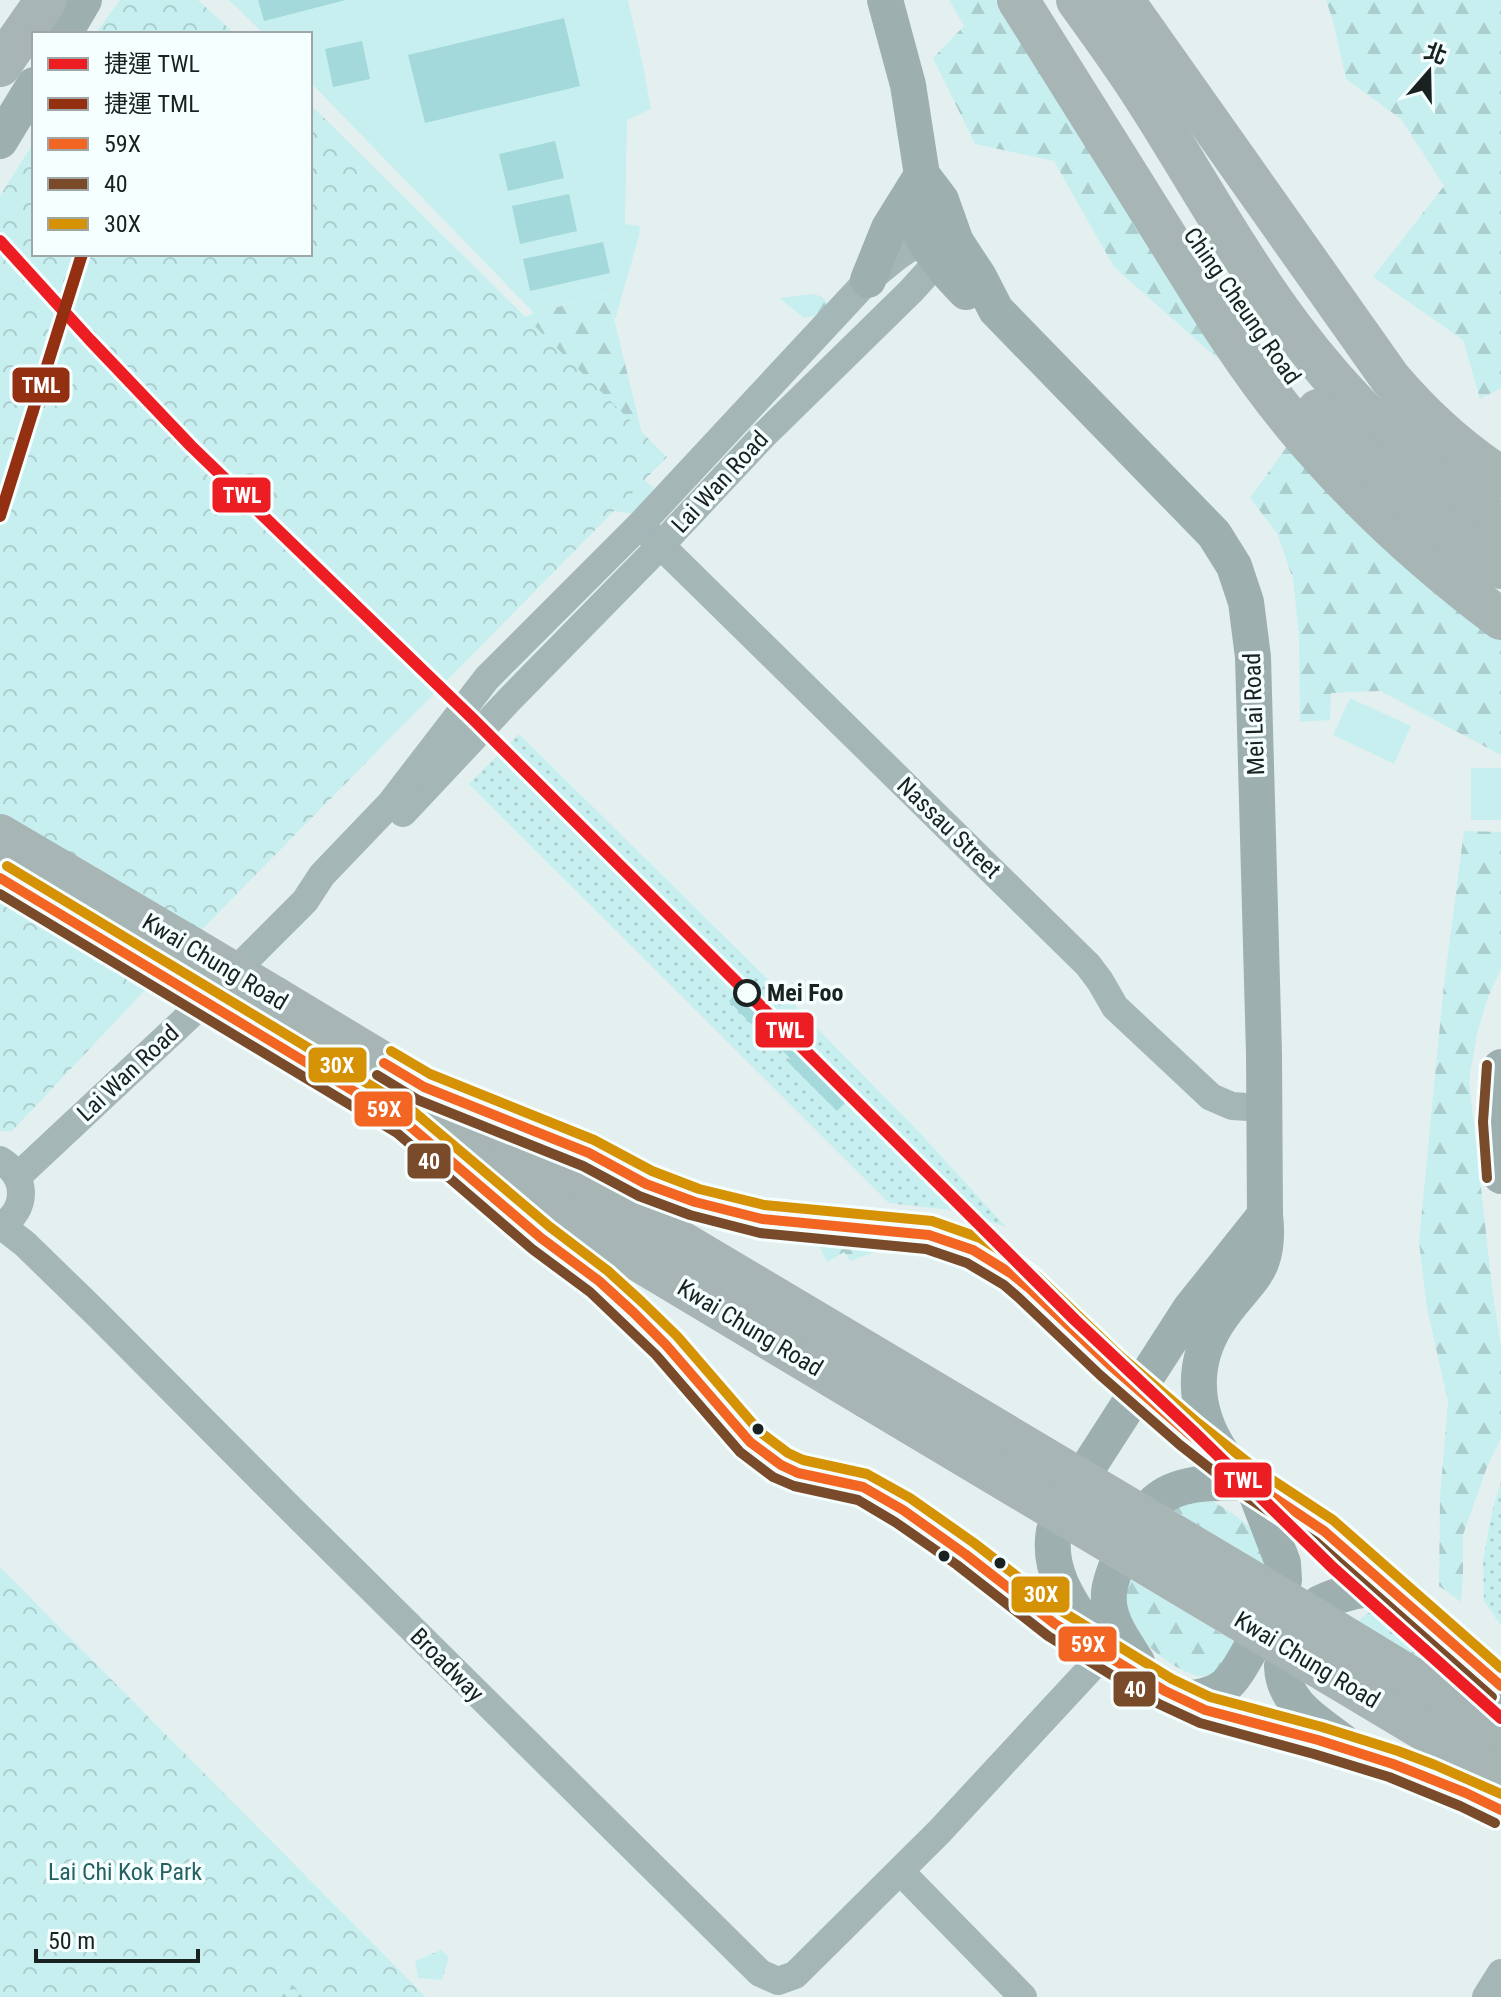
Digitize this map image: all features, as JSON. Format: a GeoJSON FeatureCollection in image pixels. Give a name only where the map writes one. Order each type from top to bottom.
{"type":"FeatureCollection","features":[{"type":"Feature","properties":{"kind":"highway"},"geometry":{"type":"LineString","coordinates":[[0,66],[46,0]]}},
{"type":"Feature","properties":{"kind":"highway"},"geometry":{"type":"LineString","coordinates":[[1018,0],[1230,338],[1293,423],[1384,521],[1429,562],[1501,619]]}},
{"type":"Feature","properties":{"kind":"highway","name":"Ching Cheung Road"},"geometry":{"type":"LineString","coordinates":[[1031,0],[1098,85],[1223,283],[1313,405],[1382,476],[1447,532],[1501,568]]}},
{"type":"Feature","properties":{"kind":"highway","name":"Ching Cheung Road"},"geometry":{"type":"LineString","coordinates":[[1077,0],[1141,92],[1256,276],[1293,328],[1370,419],[1406,453],[1455,493],[1501,524]]}},
{"type":"Feature","properties":{"kind":"highway"},"geometry":{"type":"LineString","coordinates":[[1123,0],[1390,378],[1440,432],[1501,477]]}},
{"type":"Feature","properties":{"kind":"highway","name":"Kwai Chung Road"},"geometry":{"type":"LineString","coordinates":[[0,835],[414,1104]]}},
{"type":"Feature","properties":{"kind":"highway","name":"Kwai Chung Road"},"geometry":{"type":"LineString","coordinates":[[0,878],[414,1104],[621,1206],[1297,1608],[1363,1672],[1501,1776]]}},
{"type":"Feature","properties":{"kind":"highway","name":"Kwai Chung Road"},"geometry":{"type":"LineString","coordinates":[[1363,1672],[1501,1732]]}},
{"type":"Feature","properties":{"kind":"main road"},"geometry":{"type":"LineString","coordinates":[[65,32],[84,0]]}},
{"type":"Feature","properties":{"kind":"main road"},"geometry":{"type":"LineString","coordinates":[[885,0],[908,85],[922,175],[941,200],[940,248]]}},
{"type":"Feature","properties":{"kind":"main road"},"geometry":{"type":"LineString","coordinates":[[0,141],[32,88]]}},
{"type":"Feature","properties":{"kind":"main road"},"geometry":{"type":"LineString","coordinates":[[861,288],[889,228],[922,175]]}},
{"type":"Feature","properties":{"kind":"main road","name":"Mei Lai Road"},"geometry":{"type":"LineString","coordinates":[[940,248],[979,277],[996,310],[1214,534],[1234,566],[1246,602],[1253,657],[1267,1233],[1265,1253],[1253,1279],[1215,1325],[1205,1346],[1199,1387],[1200,1403],[1220,1453],[1244,1477]]}},
{"type":"Feature","properties":{"kind":"main road"},"geometry":{"type":"LineString","coordinates":[[1501,1067],[1497,1130],[1501,1176]]}},
{"type":"Feature","properties":{"kind":"main road"},"geometry":{"type":"LineString","coordinates":[[414,1104],[589,1153],[646,1184],[695,1202],[762,1219],[929,1235],[973,1250],[1028,1287],[1138,1391],[1189,1434],[1244,1477],[1324,1531],[1501,1686]]}},
{"type":"Feature","properties":{"kind":"main road"},"geometry":{"type":"LineString","coordinates":[[414,1104],[541,1238],[599,1281],[633,1312],[764,1454],[798,1473],[863,1487],[903,1510],[1055,1624],[1180,1699],[1205,1710],[1356,1752],[1440,1781],[1501,1810]]}},
{"type":"Feature","properties":{"kind":"main road"},"geometry":{"type":"LineString","coordinates":[[1091,1463],[1190,1309],[1265,1215]]}},
{"type":"Feature","properties":{"kind":"main road"},"geometry":{"type":"LineString","coordinates":[[1155,1502],[1186,1486],[1224,1483],[1244,1477]]}},
{"type":"Feature","properties":{"kind":"main road"},"geometry":{"type":"LineString","coordinates":[[1244,1477],[1283,1563],[1284,1580]]}},
{"type":"Feature","properties":{"kind":"main road"},"geometry":{"type":"LineString","coordinates":[[1054,1531],[1051,1545],[1059,1581],[1104,1654]]}},
{"type":"Feature","properties":{"kind":"main road"},"geometry":{"type":"LineString","coordinates":[[1116,1567],[1109,1592],[1109,1609],[1114,1624],[1148,1681]]}},
{"type":"Feature","properties":{"kind":"main road"},"geometry":{"type":"LineString","coordinates":[[1320,1603],[1345,1592],[1389,1587]]}},
{"type":"Feature","properties":{"kind":"main road"},"geometry":{"type":"LineString","coordinates":[[1180,1699],[1216,1693],[1227,1685],[1251,1648]]}},
{"type":"Feature","properties":{"kind":"main road"},"geometry":{"type":"LineString","coordinates":[[1282,1666],[1283,1679],[1292,1699],[1356,1752]]}},
{"type":"Feature","properties":{"kind":"street","name":"Lai Wan Road"},"geometry":{"type":"LineString","coordinates":[[1,1226],[11,1219],[21,1199],[21,1187],[9,1168],[183,1022],[305,901],[322,875],[390,804],[478,689],[640,525],[861,288],[905,250],[940,248]]}},
{"type":"Feature","properties":{"kind":"street","name":"Lai Wan Road"},"geometry":{"type":"LineString","coordinates":[[305,901],[337,884],[764,435],[911,291],[940,248]]}},
{"type":"Feature","properties":{"kind":"street","name":"Nassau Street"},"geometry":{"type":"LineString","coordinates":[[640,525],[1067,943],[1088,965],[1115,1007],[1211,1097],[1232,1106],[1264,1108]]}},
{"type":"Feature","properties":{"kind":"street","name":"Broadway"},"geometry":{"type":"LineString","coordinates":[[1,1226],[25,1244],[98,1315],[760,1973],[778,1981],[795,1975],[900,1871],[1104,1654]]}},
{"type":"Feature","properties":{"kind":"street"},"geometry":{"type":"LineString","coordinates":[[900,1871],[1023,1997]]}},
{"type":"Feature","properties":{"kind":"street"},"geometry":{"type":"LineString","coordinates":[[1486,1997],[1501,1973]]}},
{"type":"Feature","properties":{"kind":"green space"},"geometry":{"type":"Polygon","coordinates":[[[120,0],[198,0],[233,32],[96,32],[120,0]]]}},
{"type":"Feature","properties":{"kind":"green space"},"geometry":{"type":"Polygon","coordinates":[[[229,0],[628,0],[651,109],[627,120],[625,224],[640,226],[615,320],[607,294],[534,313],[312,84],[312,32],[262,32],[229,0]]]}},
{"type":"Feature","properties":{"kind":"green space"},"geometry":{"type":"Polygon","coordinates":[[[949,0],[1000,0],[1181,289],[1219,360],[1114,267],[1054,161],[975,144],[933,58],[964,26],[949,0]]]}},
{"type":"Feature","properties":{"kind":"green space"},"geometry":{"type":"Polygon","coordinates":[[[1326,0],[1501,0],[1501,388],[1480,399],[1463,340],[1373,277],[1444,186],[1401,119],[1346,79],[1326,0]]]}},
{"type":"Feature","properties":{"kind":"green space"},"geometry":{"type":"Polygon","coordinates":[[[312,106],[667,457],[218,913],[12,1131],[0,1131],[0,196],[32,145],[32,256],[312,256],[312,106]]]}},
{"type":"Feature","properties":{"kind":"green space"},"geometry":{"type":"Polygon","coordinates":[[[608,294],[647,454],[631,468],[654,488],[640,515],[594,508],[515,321],[608,294]]]}},
{"type":"Feature","properties":{"kind":"green space"},"geometry":{"type":"Polygon","coordinates":[[[812,294],[821,296],[835,311],[804,318],[779,298],[812,294]]]}},
{"type":"Feature","properties":{"kind":"green space"},"geometry":{"type":"Polygon","coordinates":[[[1293,438],[1501,594],[1501,755],[1380,691],[1331,693],[1330,720],[1300,722],[1299,637],[1293,579],[1277,533],[1250,498],[1293,438]]]}},
{"type":"Feature","properties":{"kind":"green space"},"geometry":{"type":"Polygon","coordinates":[[[1350,698],[1411,726],[1394,764],[1333,735],[1350,698]]]}},
{"type":"Feature","properties":{"kind":"green space"},"geometry":{"type":"Polygon","coordinates":[[[519,734],[803,1014],[920,1133],[1006,1227],[959,1211],[889,1203],[469,784],[519,734]]]}},
{"type":"Feature","properties":{"kind":"green space"},"geometry":{"type":"Polygon","coordinates":[[[1471,768],[1501,768],[1501,820],[1471,820],[1471,768]]]}},
{"type":"Feature","properties":{"kind":"green space"},"geometry":{"type":"Polygon","coordinates":[[[1464,831],[1501,832],[1501,969],[1488,997],[1477,1034],[1469,1081],[1501,1345],[1501,1438],[1487,1467],[1463,1535],[1461,1602],[1439,1586],[1440,1496],[1448,1402],[1427,1308],[1419,1241],[1444,984],[1464,831]]]}},
{"type":"Feature","properties":{"kind":"green space"},"geometry":{"type":"Polygon","coordinates":[[[816,1240],[897,1248],[882,1249],[851,1261],[844,1252],[827,1262],[816,1240]]]}},
{"type":"Feature","properties":{"kind":"green space"},"geometry":{"type":"Polygon","coordinates":[[[1501,1482],[1501,1626],[1484,1601],[1483,1560],[1501,1482]]]}},
{"type":"Feature","properties":{"kind":"green space"},"geometry":{"type":"Polygon","coordinates":[[[1191,1500],[1214,1502],[1250,1527],[1265,1546],[1272,1569],[1173,1510],[1191,1500]]]}},
{"type":"Feature","properties":{"kind":"green space","name":"Lai Chi Kok Park"},"geometry":{"type":"Polygon","coordinates":[[[0,1567],[409,1980],[426,1997],[0,1997],[0,1567]]]}},
{"type":"Feature","properties":{"kind":"green space"},"geometry":{"type":"Polygon","coordinates":[[[1128,1578],[1239,1644],[1215,1674],[1199,1676],[1187,1672],[1146,1644],[1127,1615],[1128,1578]]]}},
{"type":"Feature","properties":{"kind":"green space"},"geometry":{"type":"Polygon","coordinates":[[[1382,1608],[1389,1609],[1501,1703],[1501,1710],[1355,1624],[1366,1614],[1382,1608]]]}},
{"type":"Feature","properties":{"kind":"green space"},"geometry":{"type":"Polygon","coordinates":[[[441,1950],[449,1957],[442,1980],[418,1978],[415,1961],[441,1950]]]}},
{"type":"Feature","properties":{"kind":"green space"},"geometry":{"type":"Polygon","coordinates":[[[286,1981],[303,1997],[270,1997],[286,1981]]]}},
{"type":"Feature","properties":{"kind":"shaded area"},"geometry":{"type":"Polygon","coordinates":[[[258,0],[346,0],[264,21],[258,0]]]}},
{"type":"Feature","properties":{"kind":"shaded area"},"geometry":{"type":"Polygon","coordinates":[[[564,18],[580,86],[425,123],[408,55],[564,18]]]}},
{"type":"Feature","properties":{"kind":"shaded area"},"geometry":{"type":"Polygon","coordinates":[[[362,41],[370,79],[333,87],[325,49],[362,41]]]}},
{"type":"Feature","properties":{"kind":"shaded area"},"geometry":{"type":"Polygon","coordinates":[[[555,141],[564,178],[508,191],[499,154],[555,141]]]}},
{"type":"Feature","properties":{"kind":"shaded area"},"geometry":{"type":"Polygon","coordinates":[[[569,194],[577,231],[520,244],[512,206],[569,194]]]}},
{"type":"Feature","properties":{"kind":"shaded area"},"geometry":{"type":"Polygon","coordinates":[[[603,242],[610,273],[530,291],[523,259],[603,242]]]}},
{"type":"Feature","properties":{"kind":"shaded area"},"geometry":{"type":"Polygon","coordinates":[[[739,991],[755,1007],[762,1001],[774,1013],[771,1016],[800,1043],[803,1041],[855,1093],[837,1111],[788,1062],[791,1059],[729,1001],[739,991]]]}},
{"type":"Feature","properties":{"kind":"metro line","name":"TWL"},"geometry":{"type":"LineString","coordinates":[[0,241],[191,446],[473,719],[1075,1320],[1333,1568],[1501,1718]]}},
{"type":"Feature","properties":{"kind":"metro line","name":"TML"},"geometry":{"type":"LineString","coordinates":[[0,516],[81,256]]}},
{"type":"Feature","properties":{"kind":"transit line","name":"30X"},"geometry":{"type":"LineString","coordinates":[[7,866],[413,1111],[642,1302],[677,1336],[760,1432],[788,1453],[803,1460],[867,1474],[910,1498],[1063,1612],[1172,1679],[1210,1697],[1398,1751],[1501,1794]]}},
{"type":"Feature","properties":{"kind":"transit line","name":"59X"},"geometry":{"type":"LineString","coordinates":[[0,878],[405,1122],[633,1312],[666,1345],[750,1442],[781,1465],[798,1473],[863,1487],[903,1510],[1055,1624],[1165,1691],[1205,1710],[1393,1764],[1501,1810]]}},
{"type":"Feature","properties":{"kind":"transit line","name":"40"},"geometry":{"type":"LineString","coordinates":[[0,894],[397,1133],[532,1249],[590,1292],[656,1355],[740,1452],[773,1477],[794,1486],[858,1500],[957,1565],[1048,1636],[1159,1704],[1200,1723],[1389,1777],[1495,1823]]}},
{"type":"Feature","properties":{"kind":"transit line","name":"30X"},"geometry":{"type":"LineString","coordinates":[[391,1051],[430,1074],[594,1140],[652,1171],[699,1189],[764,1205],[932,1221],[980,1238],[1037,1276],[1119,1355],[1198,1423],[1260,1472],[1333,1520],[1501,1668]]}},
{"type":"Feature","properties":{"kind":"transit line","name":"59X"},"geometry":{"type":"LineString","coordinates":[[384,1063],[424,1087],[589,1153],[646,1184],[695,1202],[762,1219],[929,1235],[973,1250],[1028,1287],[1189,1434],[1252,1483],[1324,1531],[1501,1686]]}},
{"type":"Feature","properties":{"kind":"transit line","name":"40"},"geometry":{"type":"LineString","coordinates":[[1487,1065],[1483,1122],[1487,1178]]}},
{"type":"Feature","properties":{"kind":"transit line","name":"40"},"geometry":{"type":"LineString","coordinates":[[377,1075],[418,1100],[583,1166],[639,1196],[690,1215],[760,1233],[926,1249],[967,1263],[1004,1285],[1180,1445],[1244,1495],[1316,1542],[1492,1697]]}},
{"type":"Feature","properties":{"kind":"place","name":"Mei Foo"},"geometry":{"type":"Point","coordinates":[747,993]}}]}
